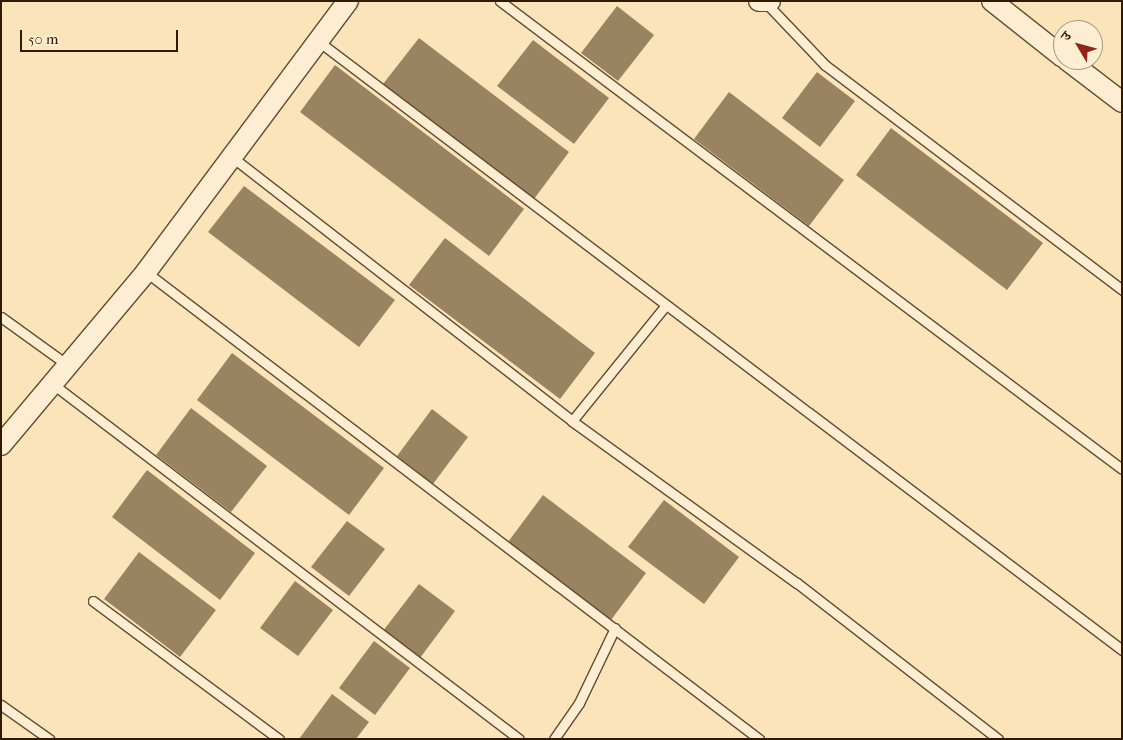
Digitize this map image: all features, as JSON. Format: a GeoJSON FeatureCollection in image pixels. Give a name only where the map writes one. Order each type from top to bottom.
{"type":"FeatureCollection","features":[{"type":"Feature","properties":{"kind":"street"},"geometry":{"type":"LineString","coordinates":[[1,445],[54,385],[146,272],[348,1]]}},
{"type":"Feature","properties":{"kind":"street"},"geometry":{"type":"LineString","coordinates":[[992,1],[1053,49]]}},
{"type":"Feature","properties":{"kind":"street"},"geometry":{"type":"LineString","coordinates":[[1080,70],[1122,102]]}},
{"type":"Feature","properties":{"kind":"lane"},"geometry":{"type":"LineString","coordinates":[[500,1],[1122,469]]}},
{"type":"Feature","properties":{"kind":"lane"},"geometry":{"type":"LineString","coordinates":[[765,2],[826,65],[1122,290]]}},
{"type":"Feature","properties":{"kind":"lane"},"geometry":{"type":"LineString","coordinates":[[318,41],[665,306],[1122,650]]}},
{"type":"Feature","properties":{"kind":"lane"},"geometry":{"type":"LineString","coordinates":[[232,157],[572,421],[797,583],[998,739]]}},
{"type":"Feature","properties":{"kind":"lane"},"geometry":{"type":"LineString","coordinates":[[146,272],[760,739]]}},
{"type":"Feature","properties":{"kind":"lane"},"geometry":{"type":"LineString","coordinates":[[572,421],[665,306]]}},
{"type":"Feature","properties":{"kind":"lane"},"geometry":{"type":"LineString","coordinates":[[1,317],[69,366]]}},
{"type":"Feature","properties":{"kind":"lane"},"geometry":{"type":"LineString","coordinates":[[54,385],[519,739]]}},
{"type":"Feature","properties":{"kind":"lane"},"geometry":{"type":"LineString","coordinates":[[93,601],[280,739]]}},
{"type":"Feature","properties":{"kind":"lane"},"geometry":{"type":"LineString","coordinates":[[554,739],[579,703],[615,628]]}},
{"type":"Feature","properties":{"kind":"lane"},"geometry":{"type":"LineString","coordinates":[[1,705],[49,739]]}},
{"type":"Feature","properties":{"kind":"building"},"geometry":{"type":"Polygon","coordinates":[[[617,6],[654,35],[618,81],[581,53],[617,6]]]}},
{"type":"Feature","properties":{"kind":"building"},"geometry":{"type":"Polygon","coordinates":[[[419,38],[569,152],[534,199],[383,84],[419,38]]]}},
{"type":"Feature","properties":{"kind":"building"},"geometry":{"type":"Polygon","coordinates":[[[533,40],[609,98],[574,144],[497,86],[533,40]]]}},
{"type":"Feature","properties":{"kind":"building"},"geometry":{"type":"Polygon","coordinates":[[[335,65],[524,209],[489,256],[300,112],[335,65]]]}},
{"type":"Feature","properties":{"kind":"building"},"geometry":{"type":"Polygon","coordinates":[[[817,72],[855,101],[820,147],[782,118],[817,72]]]}},
{"type":"Feature","properties":{"kind":"building"},"geometry":{"type":"Polygon","coordinates":[[[729,92],[844,180],[809,226],[694,139],[729,92]]]}},
{"type":"Feature","properties":{"kind":"building"},"geometry":{"type":"Polygon","coordinates":[[[891,128],[1043,243],[1007,290],[856,175],[891,128]]]}},
{"type":"Feature","properties":{"kind":"building"},"geometry":{"type":"Polygon","coordinates":[[[244,186],[395,300],[359,347],[208,232],[244,186]]]}},
{"type":"Feature","properties":{"kind":"building"},"geometry":{"type":"Polygon","coordinates":[[[445,238],[595,353],[560,399],[409,285],[445,238]]]}},
{"type":"Feature","properties":{"kind":"building"},"geometry":{"type":"Polygon","coordinates":[[[232,353],[384,468],[349,515],[197,400],[232,353]]]}},
{"type":"Feature","properties":{"kind":"building"},"geometry":{"type":"Polygon","coordinates":[[[191,408],[267,466],[231,512],[156,455],[191,408]]]}},
{"type":"Feature","properties":{"kind":"building"},"geometry":{"type":"Polygon","coordinates":[[[432,409],[468,437],[433,484],[397,456],[432,409]]]}},
{"type":"Feature","properties":{"kind":"building"},"geometry":{"type":"Polygon","coordinates":[[[147,470],[255,553],[220,600],[112,517],[147,470]]]}},
{"type":"Feature","properties":{"kind":"building"},"geometry":{"type":"Polygon","coordinates":[[[543,495],[646,573],[611,620],[508,542],[543,495]]]}},
{"type":"Feature","properties":{"kind":"building"},"geometry":{"type":"Polygon","coordinates":[[[664,500],[739,557],[704,604],[628,547],[664,500]]]}},
{"type":"Feature","properties":{"kind":"building"},"geometry":{"type":"Polygon","coordinates":[[[347,521],[385,549],[349,596],[311,567],[347,521]]]}},
{"type":"Feature","properties":{"kind":"building"},"geometry":{"type":"Polygon","coordinates":[[[139,552],[216,610],[180,657],[104,599],[139,552]]]}},
{"type":"Feature","properties":{"kind":"building"},"geometry":{"type":"Polygon","coordinates":[[[295,581],[333,610],[298,656],[260,628],[295,581]]]}},
{"type":"Feature","properties":{"kind":"building"},"geometry":{"type":"Polygon","coordinates":[[[419,584],[455,611],[420,658],[383,631],[419,584]]]}},
{"type":"Feature","properties":{"kind":"building"},"geometry":{"type":"Polygon","coordinates":[[[374,641],[410,668],[375,715],[339,688],[374,641]]]}},
{"type":"Feature","properties":{"kind":"building"},"geometry":{"type":"Polygon","coordinates":[[[332,694],[369,722],[356,739],[299,739],[332,694]]]}}]}
